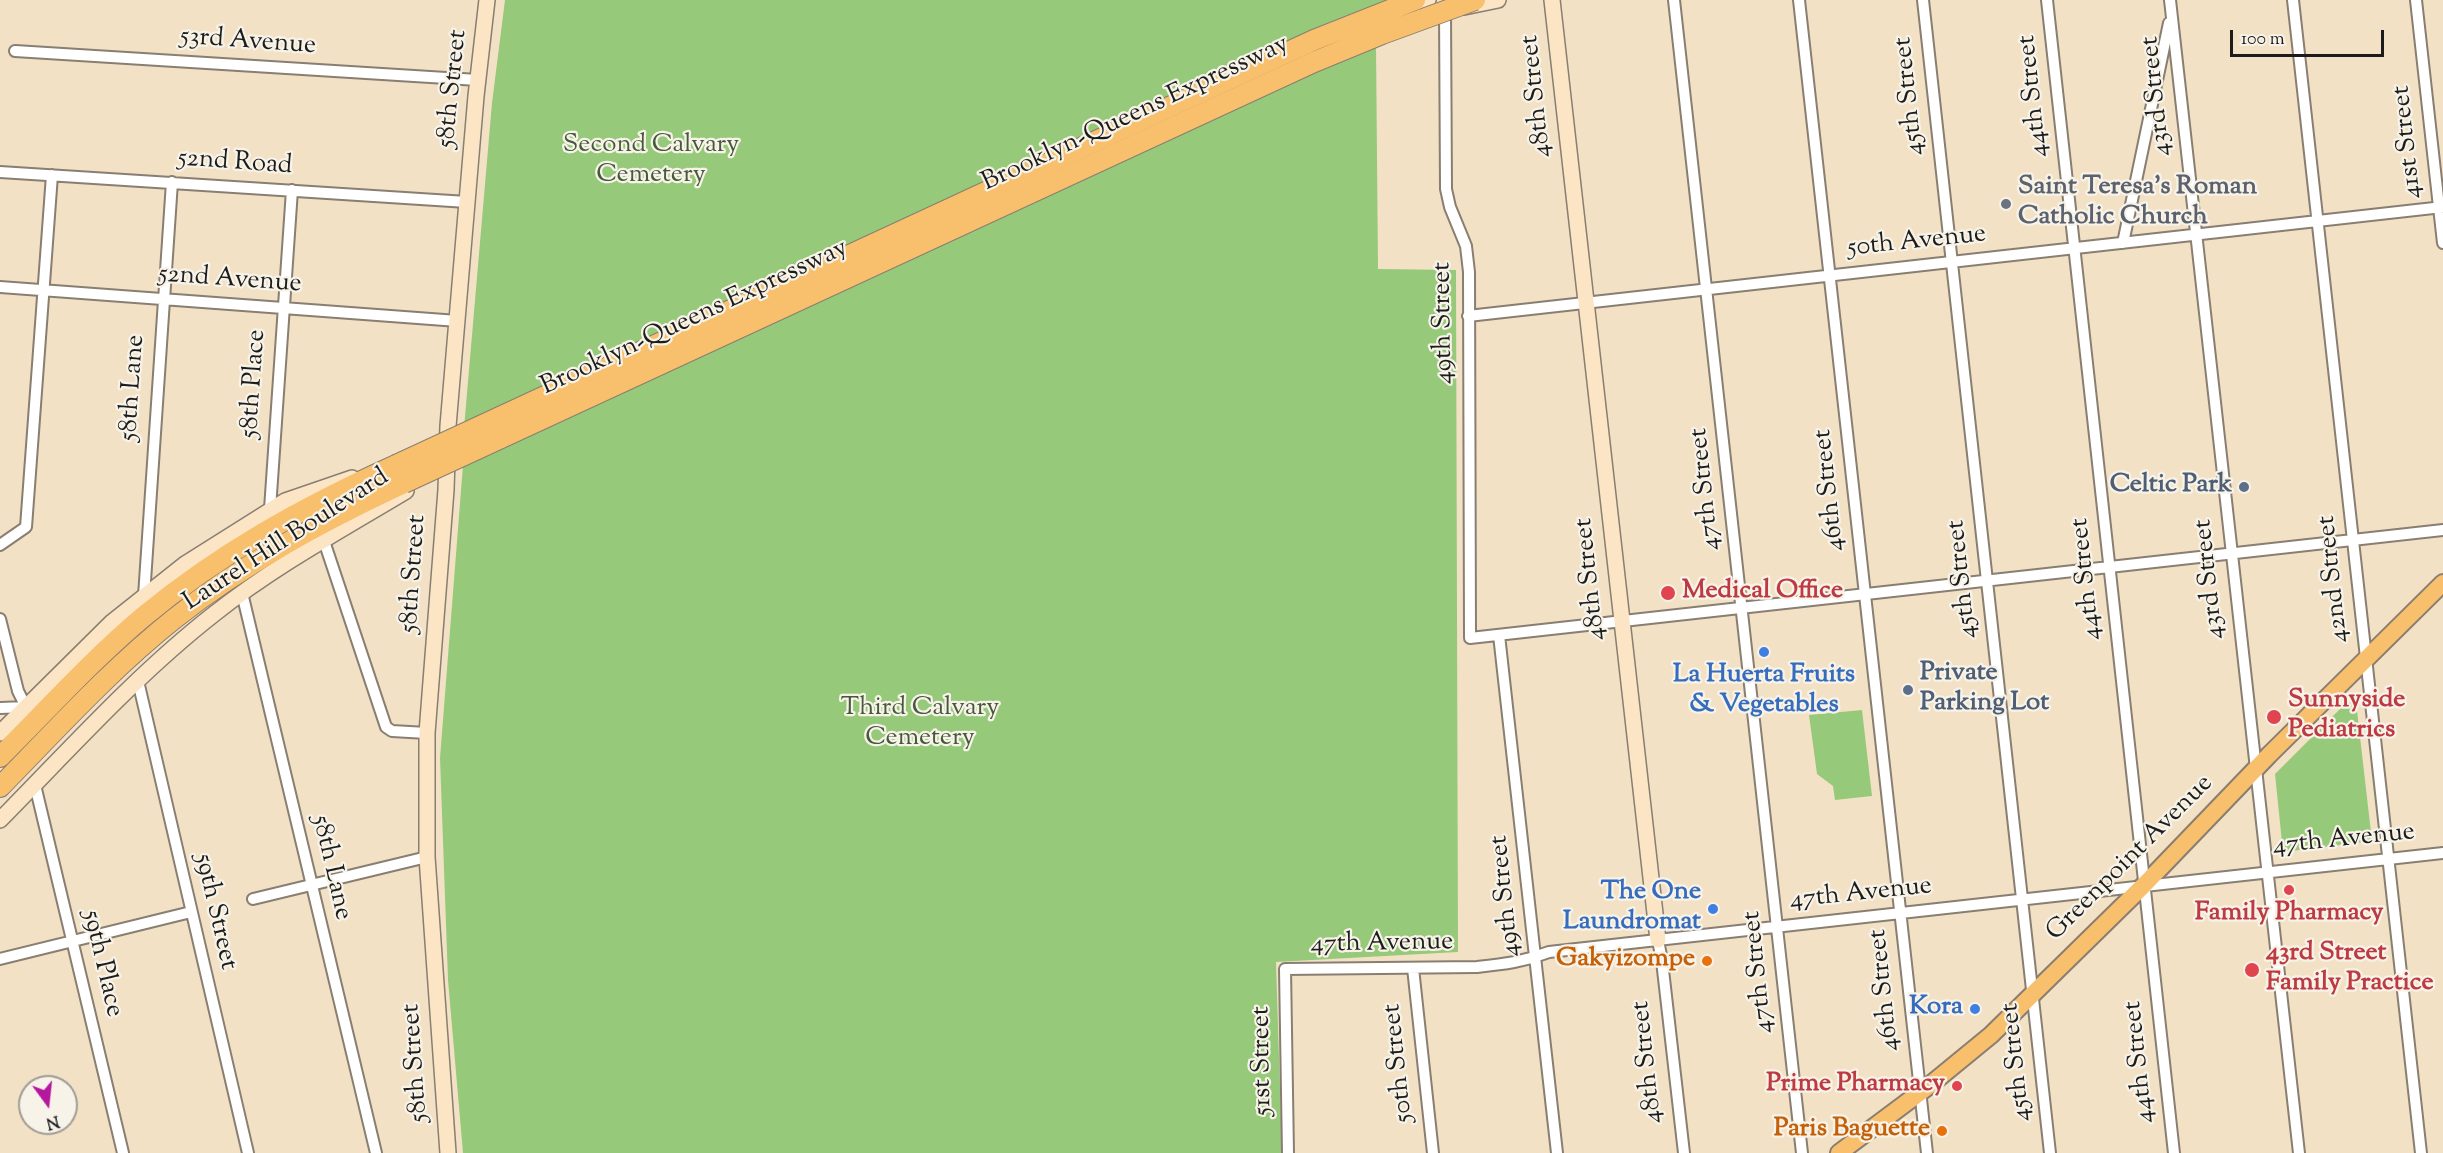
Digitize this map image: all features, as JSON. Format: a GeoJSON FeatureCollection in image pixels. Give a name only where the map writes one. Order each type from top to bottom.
{"type":"FeatureCollection","features":[{"type":"Feature","properties":{"kind":"highway","name":"Brooklyn-Queens Expressway"},"geometry":{"type":"LineString","coordinates":[[0,757],[115,642],[194,578],[240,546],[293,515],[396,465],[1314,40],[1415,0]]}},
{"type":"Feature","properties":{"kind":"highway","name":"Brooklyn-Queens Expressway"},"geometry":{"type":"LineString","coordinates":[[0,787],[124,663],[187,609],[232,576],[296,537],[404,483],[1314,62],[1382,33],[1475,0]]}},
{"type":"Feature","properties":{"kind":"main road","name":"58th Street"},"geometry":{"type":"LineString","coordinates":[[448,1153],[427,857],[427,733],[467,202],[487,0]]}},
{"type":"Feature","properties":{"kind":"main road","name":"Laurel Hill Boulevard"},"geometry":{"type":"LineString","coordinates":[[0,820],[138,681],[184,639],[242,593],[428,477],[447,454],[1428,0]]}},
{"type":"Feature","properties":{"kind":"main road","name":"Laurel Hill Boulevard"},"geometry":{"type":"LineString","coordinates":[[1370,28],[1498,0]]}},
{"type":"Feature","properties":{"kind":"main road","name":"48th Street"},"geometry":{"type":"LineString","coordinates":[[1552,0],[1658,940]]}},
{"type":"Feature","properties":{"kind":"main road","name":"Laurel Hill Boulevard"},"geometry":{"type":"LineString","coordinates":[[0,733],[98,635],[144,596],[209,548],[270,509],[305,492],[431,453],[447,454]]}},
{"type":"Feature","properties":{"kind":"main road","name":"Greenpoint Avenue"},"geometry":{"type":"LineString","coordinates":[[1839,1153],[1978,1046],[2144,885],[2255,769],[2443,583]]}},
{"type":"Feature","properties":{"kind":"street","name":"47th Street"},"geometry":{"type":"LineString","coordinates":[[1674,0],[1802,1153]]}},
{"type":"Feature","properties":{"kind":"street","name":"46th Street"},"geometry":{"type":"LineString","coordinates":[[1799,0],[1927,1153]]}},
{"type":"Feature","properties":{"kind":"street","name":"45th Street"},"geometry":{"type":"LineString","coordinates":[[1923,0],[2050,1153]]}},
{"type":"Feature","properties":{"kind":"street","name":"44th Street"},"geometry":{"type":"LineString","coordinates":[[2047,0],[2174,1153]]}},
{"type":"Feature","properties":{"kind":"street","name":"43rd Street"},"geometry":{"type":"LineString","coordinates":[[2170,0],[2299,1153]]}},
{"type":"Feature","properties":{"kind":"street","name":"42nd Street"},"geometry":{"type":"LineString","coordinates":[[2293,0],[2421,1153]]}},
{"type":"Feature","properties":{"kind":"street","name":"41st Street"},"geometry":{"type":"LineString","coordinates":[[2416,0],[2441,208],[2443,243]]}},
{"type":"Feature","properties":{"kind":"street","name":"49th Street"},"geometry":{"type":"LineString","coordinates":[[1445,11],[1446,189],[1450,207],[1467,252],[1470,638],[1499,635],[1557,1153]]}},
{"type":"Feature","properties":{"kind":"street"},"geometry":{"type":"LineString","coordinates":[[2123,243],[2171,14]]}},
{"type":"Feature","properties":{"kind":"street","name":"53rd Avenue"},"geometry":{"type":"LineString","coordinates":[[15,51],[478,80]]}},
{"type":"Feature","properties":{"kind":"street"},"geometry":{"type":"LineString","coordinates":[[2157,79],[2178,76]]}},
{"type":"Feature","properties":{"kind":"street","name":"52nd Road"},"geometry":{"type":"LineString","coordinates":[[0,172],[467,202]]}},
{"type":"Feature","properties":{"kind":"street"},"geometry":{"type":"LineString","coordinates":[[0,545],[5,536],[26,527],[51,175]]}},
{"type":"Feature","properties":{"kind":"street","name":"58th Lane"},"geometry":{"type":"LineString","coordinates":[[144,596],[172,182]]}},
{"type":"Feature","properties":{"kind":"street","name":"58th Place"},"geometry":{"type":"LineString","coordinates":[[270,509],[292,190]]}},
{"type":"Feature","properties":{"kind":"street","name":"50th Avenue"},"geometry":{"type":"LineString","coordinates":[[1468,316],[2441,208]]}},
{"type":"Feature","properties":{"kind":"street","name":"52nd Avenue"},"geometry":{"type":"LineString","coordinates":[[0,287],[458,321]]}},
{"type":"Feature","properties":{"kind":"street"},"geometry":{"type":"LineString","coordinates":[[1499,635],[2443,530]]}},
{"type":"Feature","properties":{"kind":"street"},"geometry":{"type":"LineString","coordinates":[[324,541],[386,727],[392,731],[427,733]]}},
{"type":"Feature","properties":{"kind":"street","name":"58th Lane"},"geometry":{"type":"LineString","coordinates":[[242,593],[376,1153]]}},
{"type":"Feature","properties":{"kind":"street"},"geometry":{"type":"LineString","coordinates":[[0,619],[18,691],[26,707],[0,708]]}},
{"type":"Feature","properties":{"kind":"street","name":"59th Street"},"geometry":{"type":"LineString","coordinates":[[138,681],[248,1153]]}},
{"type":"Feature","properties":{"kind":"street","name":"59th Place"},"geometry":{"type":"LineString","coordinates":[[35,785],[123,1153]]}},
{"type":"Feature","properties":{"kind":"street","name":"47th Avenue"},"geometry":{"type":"LineString","coordinates":[[1285,969],[1477,967],[1522,962],[1550,952],[2443,853]]}},
{"type":"Feature","properties":{"kind":"street"},"geometry":{"type":"LineString","coordinates":[[253,899],[427,857]]}},
{"type":"Feature","properties":{"kind":"street"},"geometry":{"type":"LineString","coordinates":[[0,959],[191,912]]}},
{"type":"Feature","properties":{"kind":"street","name":"48th Street"},"geometry":{"type":"LineString","coordinates":[[1658,940],[1684,1153]]}},
{"type":"Feature","properties":{"kind":"street","name":"50th Street"},"geometry":{"type":"LineString","coordinates":[[1413,968],[1433,1153]]}},
{"type":"Feature","properties":{"kind":"street","name":"51st Street"},"geometry":{"type":"LineString","coordinates":[[1285,969],[1288,1153]]}},
{"type":"Feature","properties":{"kind":"green space","name":"Second Calvary Cemetery"},"geometry":{"type":"Polygon","coordinates":[[[505,0],[1396,0],[464,428],[492,103],[505,0]]]}},
{"type":"Feature","properties":{"kind":"green space","name":"Third Calvary Cemetery"},"geometry":{"type":"Polygon","coordinates":[[[1376,44],[1378,269],[1456,270],[1458,952],[1276,962],[1282,1153],[463,1153],[448,980],[440,758],[463,465],[1376,44]]]}},
{"type":"Feature","properties":{"kind":"green space"},"geometry":{"type":"Polygon","coordinates":[[[2356,702],[2372,841],[2283,852],[2275,774],[2346,703],[2356,702]]]}},
{"type":"Feature","properties":{"kind":"green space"},"geometry":{"type":"Polygon","coordinates":[[[1862,710],[1872,796],[1835,800],[1833,786],[1817,774],[1809,715],[1862,710]]]}},
{"type":"Feature","properties":{"kind":"place","name":"Saint Teresa's Roman Catholic Church"},"geometry":{"type":"Point","coordinates":[2006,204]}},
{"type":"Feature","properties":{"kind":"place","name":"Celtic Park"},"geometry":{"type":"Point","coordinates":[2244,487]}},
{"type":"Feature","properties":{"kind":"place","name":"Medical Office"},"geometry":{"type":"Point","coordinates":[1668,593]}},
{"type":"Feature","properties":{"kind":"place","name":"La Huerta Fruits & Vegetables"},"geometry":{"type":"Point","coordinates":[1764,652]}},
{"type":"Feature","properties":{"kind":"place","name":"Private Parking Lot"},"geometry":{"type":"Point","coordinates":[1908,690]}},
{"type":"Feature","properties":{"kind":"place","name":"Sunnyside Pediatrics"},"geometry":{"type":"Point","coordinates":[2274,717]}},
{"type":"Feature","properties":{"kind":"place","name":"Family Pharmacy"},"geometry":{"type":"Point","coordinates":[2289,890]}},
{"type":"Feature","properties":{"kind":"place","name":"The One Laundromat"},"geometry":{"type":"Point","coordinates":[1713,909]}},
{"type":"Feature","properties":{"kind":"place","name":"Gakyizompe"},"geometry":{"type":"Point","coordinates":[1707,961]}},
{"type":"Feature","properties":{"kind":"place","name":"43rd Street Family Practice"},"geometry":{"type":"Point","coordinates":[2252,970]}},
{"type":"Feature","properties":{"kind":"place","name":"Kora"},"geometry":{"type":"Point","coordinates":[1975,1009]}},
{"type":"Feature","properties":{"kind":"place","name":"Prime Pharmacy"},"geometry":{"type":"Point","coordinates":[1957,1086]}},
{"type":"Feature","properties":{"kind":"place","name":"Paris Baguette"},"geometry":{"type":"Point","coordinates":[1942,1131]}}]}
